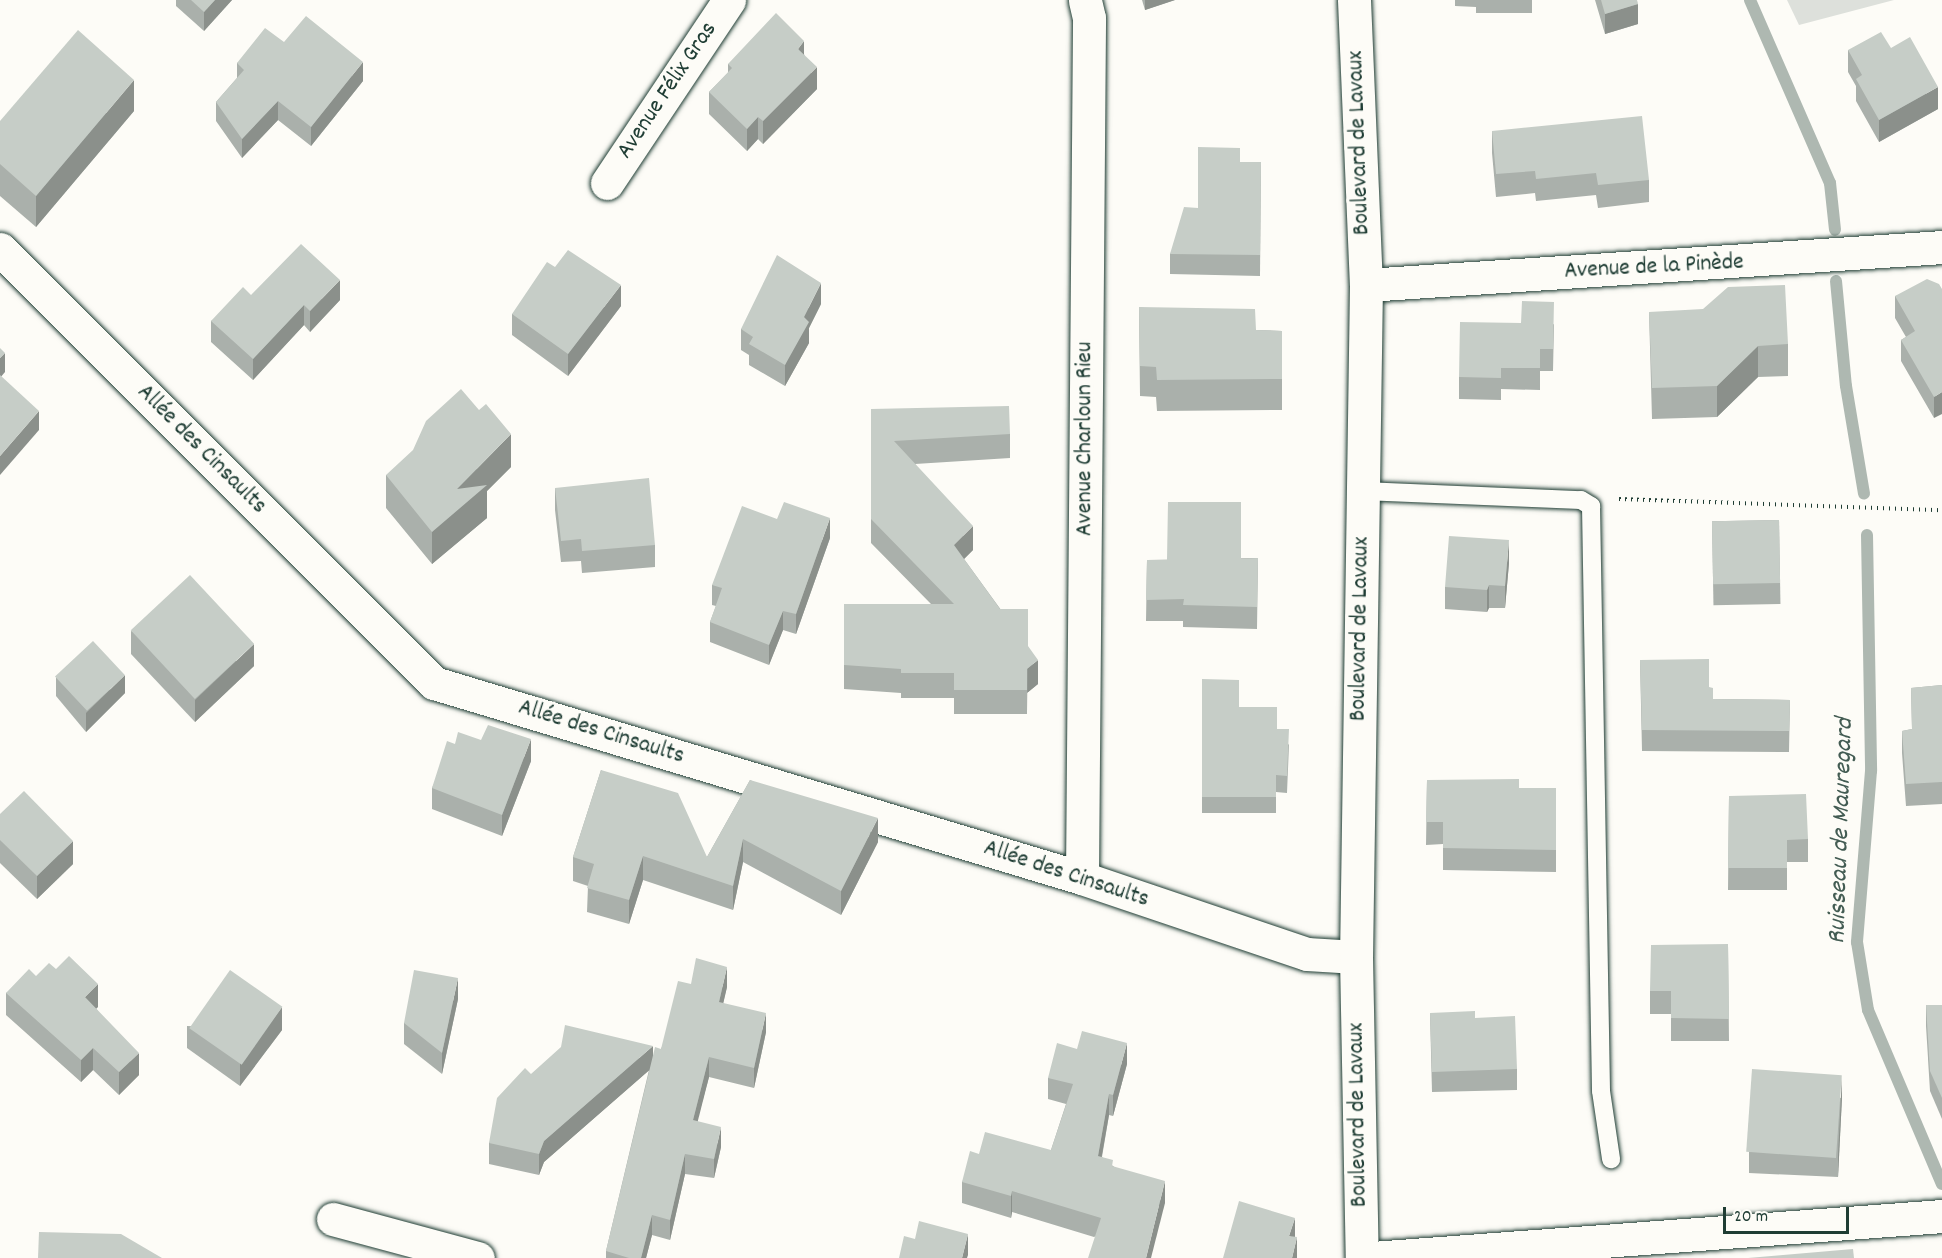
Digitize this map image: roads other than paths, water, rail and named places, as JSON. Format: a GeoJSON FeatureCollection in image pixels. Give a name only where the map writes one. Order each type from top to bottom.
{"type":"FeatureCollection","features":[{"type":"Feature","properties":{"kind":"street","name":"Avenue Félix Gras"},"geometry":{"type":"LineString","coordinates":[[607,183],[729,0]]}},
{"type":"Feature","properties":{"kind":"street","name":"Avenue Charloun Rieu"},"geometry":{"type":"LineString","coordinates":[[1082,878],[1089,18],[1085,0]]}},
{"type":"Feature","properties":{"kind":"street","name":"Boulevard de Lavaux"},"geometry":{"type":"LineString","coordinates":[[1354,0],[1366,285],[1356,957],[1362,1258]]}},
{"type":"Feature","properties":{"kind":"street","name":"Avenue de la Pinède"},"geometry":{"type":"LineString","coordinates":[[1366,285],[1803,259],[1942,248]]}},
{"type":"Feature","properties":{"kind":"street","name":"Allée des Cinsaults"},"geometry":{"type":"LineString","coordinates":[[0,249],[434,683],[1082,878],[1308,954],[1356,957]]}},
{"type":"Feature","properties":{"kind":"street"},"geometry":{"type":"LineString","coordinates":[[1371,1258],[1937,1216]]}},
{"type":"Feature","properties":{"kind":"street"},"geometry":{"type":"LineString","coordinates":[[333,1219],[478,1258]]}},
{"type":"Feature","properties":{"kind":"lane"},"geometry":{"type":"LineString","coordinates":[[1363,491],[1581,500],[1591,506],[1601,1091],[1611,1159]]}},
{"type":"Feature","properties":{"kind":"waterway","name":"Ruisseau de Mauregard"},"geometry":{"type":"LineString","coordinates":[[1750,0],[1830,183],[1835,230]]}},
{"type":"Feature","properties":{"kind":"waterway","name":"Ruisseau de Mauregard"},"geometry":{"type":"LineString","coordinates":[[1836,281],[1846,386],[1864,494]]}},
{"type":"Feature","properties":{"kind":"waterway","name":"Ruisseau de Mauregard"},"geometry":{"type":"LineString","coordinates":[[1867,535],[1871,771],[1857,942],[1868,1010],[1942,1184]]}}]}
